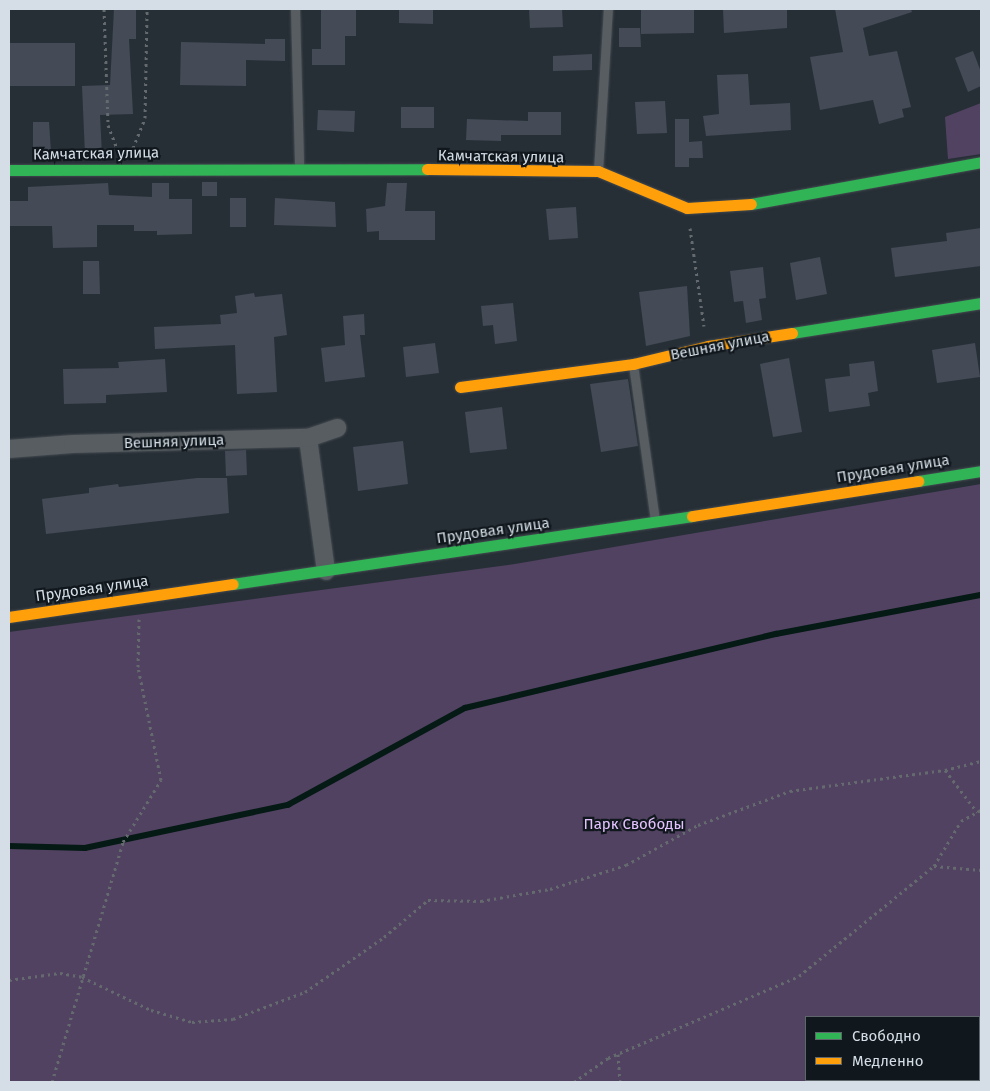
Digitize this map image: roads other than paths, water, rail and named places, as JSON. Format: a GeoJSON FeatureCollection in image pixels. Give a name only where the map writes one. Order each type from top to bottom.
{"type":"FeatureCollection","features":[{"type":"Feature","properties":{"kind":"street","name":"Камчатская улица"},"geometry":{"type":"LineString","coordinates":[[9,170],[300,167],[598,171],[687,208],[768,203],[981,162]]}},
{"type":"Feature","properties":{"kind":"street","name":"Вешняя улица"},"geometry":{"type":"LineString","coordinates":[[460,388],[633,364],[708,346],[981,303]]}},
{"type":"Feature","properties":{"kind":"street","name":"Вешняя улица"},"geometry":{"type":"LineString","coordinates":[[9,449],[73,444],[308,438],[337,428]]}},
{"type":"Feature","properties":{"kind":"street"},"geometry":{"type":"LineString","coordinates":[[308,438],[326,571]]}},
{"type":"Feature","properties":{"kind":"street","name":"Прудовая улица"},"geometry":{"type":"LineString","coordinates":[[9,616],[655,522],[981,471]]}},
{"type":"Feature","properties":{"kind":"lane"},"geometry":{"type":"LineString","coordinates":[[295,9],[300,167]]}},
{"type":"Feature","properties":{"kind":"lane"},"geometry":{"type":"LineString","coordinates":[[598,171],[608,9]]}},
{"type":"Feature","properties":{"kind":"lane"},"geometry":{"type":"LineString","coordinates":[[633,364],[655,522]]}},
{"type":"Feature","properties":{"kind":"waterway"},"geometry":{"type":"LineString","coordinates":[[9,846],[85,848],[288,805],[465,708],[776,634],[981,595]]}},
{"type":"Feature","properties":{"kind":"park label","name":"Парк Свободы"},"geometry":{"type":"Point","coordinates":[634,825]}}]}
